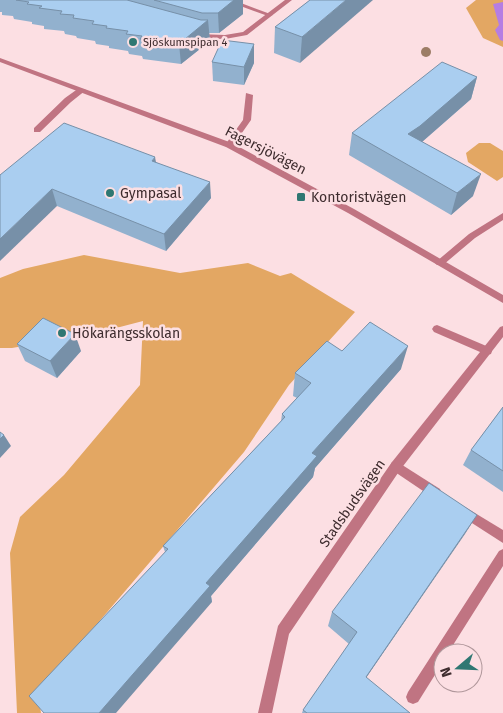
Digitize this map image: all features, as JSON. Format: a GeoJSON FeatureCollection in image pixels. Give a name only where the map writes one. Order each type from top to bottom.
{"type":"FeatureCollection","features":[{"type":"Feature","properties":{"kind":"street"},"geometry":{"type":"LineString","coordinates":[[228,0],[270,15]]}},
{"type":"Feature","properties":{"kind":"street"},"geometry":{"type":"LineString","coordinates":[[194,35],[225,37],[245,34],[289,0]]}},
{"type":"Feature","properties":{"kind":"street","name":"Fagersjövägen"},"geometry":{"type":"LineString","coordinates":[[0,60],[229,145],[351,211],[503,299]]}},
{"type":"Feature","properties":{"kind":"street"},"geometry":{"type":"LineString","coordinates":[[36,130],[68,100],[82,90]]}},
{"type":"Feature","properties":{"kind":"street"},"geometry":{"type":"LineString","coordinates":[[229,145],[247,120],[249,96]]}},
{"type":"Feature","properties":{"kind":"street"},"geometry":{"type":"LineString","coordinates":[[440,263],[472,236],[503,216]]}},
{"type":"Feature","properties":{"kind":"street"},"geometry":{"type":"LineString","coordinates":[[437,330],[486,351]]}},
{"type":"Feature","properties":{"kind":"street","name":"Stadsbudsvägen"},"geometry":{"type":"LineString","coordinates":[[265,713],[283,631],[396,466],[486,351],[501,335]]}},
{"type":"Feature","properties":{"kind":"street"},"geometry":{"type":"LineString","coordinates":[[396,466],[503,537]]}},
{"type":"Feature","properties":{"kind":"street"},"geometry":{"type":"LineString","coordinates":[[413,697],[503,555]]}},
{"type":"Feature","properties":{"kind":"shaded area"},"geometry":{"type":"Polygon","coordinates":[[[476,0],[503,0],[503,47],[483,38],[466,8],[476,0]]]}},
{"type":"Feature","properties":{"kind":"shaded area"},"geometry":{"type":"Polygon","coordinates":[[[503,2],[503,41],[500,40],[495,30],[499,25],[493,4],[503,2]]]}},
{"type":"Feature","properties":{"kind":"shaded area"},"geometry":{"type":"Polygon","coordinates":[[[479,143],[490,143],[503,151],[503,177],[497,181],[468,162],[466,153],[479,143]]]}},
{"type":"Feature","properties":{"kind":"shaded area"},"geometry":{"type":"Polygon","coordinates":[[[84,255],[180,273],[248,263],[280,276],[291,273],[355,312],[289,385],[244,452],[38,693],[41,713],[17,713],[10,553],[20,517],[64,475],[140,385],[143,321],[93,334],[12,348],[0,348],[0,278],[23,269],[84,255]]]}},
{"type":"Feature","properties":{"kind":"building"},"geometry":{"type":"Polygon","coordinates":[[[16,0],[127,0],[201,20],[208,20],[179,44],[140,39],[142,36],[126,34],[128,31],[106,28],[107,26],[92,24],[94,21],[73,18],[74,15],[60,14],[62,11],[39,8],[42,6],[16,0]]]}},
{"type":"Feature","properties":{"kind":"building"},"geometry":{"type":"Polygon","coordinates":[[[154,0],[234,0],[218,13],[202,13],[154,0]]]}},
{"type":"Feature","properties":{"kind":"building"},"geometry":{"type":"Polygon","coordinates":[[[310,0],[346,0],[302,37],[275,27],[310,0]]]}},
{"type":"Feature","properties":{"kind":"building"},"geometry":{"type":"Polygon","coordinates":[[[222,40],[254,44],[244,67],[212,62],[222,40]]]}},
{"type":"Feature","properties":{"kind":"building"},"geometry":{"type":"Polygon","coordinates":[[[442,62],[477,77],[408,134],[481,174],[457,193],[352,133],[442,62]]]}},
{"type":"Feature","properties":{"kind":"building","name":"Gympasal"},"geometry":{"type":"Polygon","coordinates":[[[64,123],[155,157],[152,161],[210,182],[164,234],[52,189],[0,239],[0,175],[64,123]]]}},
{"type":"Feature","properties":{"kind":"building"},"geometry":{"type":"Polygon","coordinates":[[[43,318],[75,334],[50,361],[17,344],[43,318]]]}},
{"type":"Feature","properties":{"kind":"building"},"geometry":{"type":"Polygon","coordinates":[[[370,322],[408,346],[312,453],[317,456],[206,583],[210,586],[99,713],[44,713],[29,696],[168,549],[163,546],[285,417],[282,414],[311,383],[295,373],[327,341],[342,351],[370,322]]]}},
{"type":"Feature","properties":{"kind":"building"},"geometry":{"type":"Polygon","coordinates":[[[503,407],[503,471],[471,450],[503,407]]]}},
{"type":"Feature","properties":{"kind":"building"},"geometry":{"type":"Polygon","coordinates":[[[429,483],[477,515],[366,677],[410,713],[307,713],[303,710],[357,632],[332,612],[429,483]]]}},
{"type":"Feature","properties":{"kind":"place","name":"Sjöskumspipan 4"},"geometry":{"type":"Point","coordinates":[133,42]}},
{"type":"Feature","properties":{"kind":"place","name":"Gympasal"},"geometry":{"type":"Point","coordinates":[110,193]}},
{"type":"Feature","properties":{"kind":"place","name":"Kontoristvägen"},"geometry":{"type":"Point","coordinates":[301,197]}},
{"type":"Feature","properties":{"kind":"place","name":"Hökarängsskolan"},"geometry":{"type":"Point","coordinates":[62,333]}}]}
